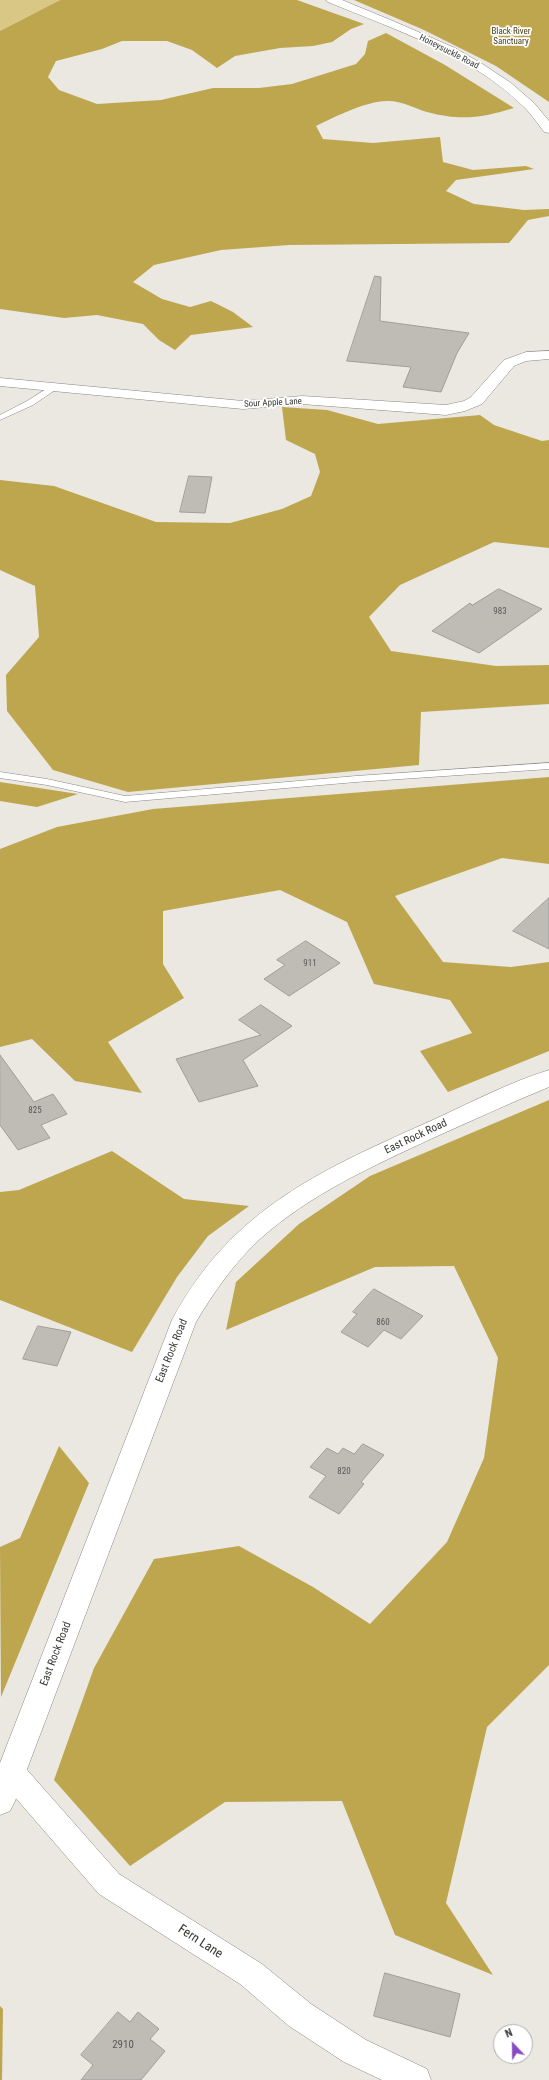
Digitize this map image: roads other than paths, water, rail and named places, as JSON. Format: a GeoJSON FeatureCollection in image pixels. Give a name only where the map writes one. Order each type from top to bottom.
{"type":"FeatureCollection","features":[{"type":"Feature","properties":{"kind":"street","name":"Honeysuckle Road"},"geometry":{"type":"LineString","coordinates":[[332,0],[408,31],[487,72],[518,93],[530,105],[549,129]]}},
{"type":"Feature","properties":{"kind":"street","name":"Sour Apple Lane"},"geometry":{"type":"LineString","coordinates":[[0,382],[243,405],[284,400],[302,400],[446,410],[461,408],[478,401],[505,366],[513,361],[523,358],[549,355]]}},
{"type":"Feature","properties":{"kind":"street","name":"East Rock Road"},"geometry":{"type":"LineString","coordinates":[[0,1801],[184,1320],[210,1279],[233,1250],[269,1217],[300,1195],[344,1170],[549,1078]]}},
{"type":"Feature","properties":{"kind":"street","name":"Fern Lane"},"geometry":{"type":"LineString","coordinates":[[11,1772],[109,1884],[251,1974],[300,2015],[343,2043],[416,2080]]}},
{"type":"Feature","properties":{"kind":"lane"},"geometry":{"type":"LineString","coordinates":[[0,418],[30,403],[54,388]]}},
{"type":"Feature","properties":{"kind":"lane"},"geometry":{"type":"LineString","coordinates":[[0,775],[47,782],[125,799],[356,779],[549,766]]}},
{"type":"Feature","properties":{"kind":"park label","name":"Black River Sanctuary"},"geometry":{"type":"Point","coordinates":[511,38]}}]}
